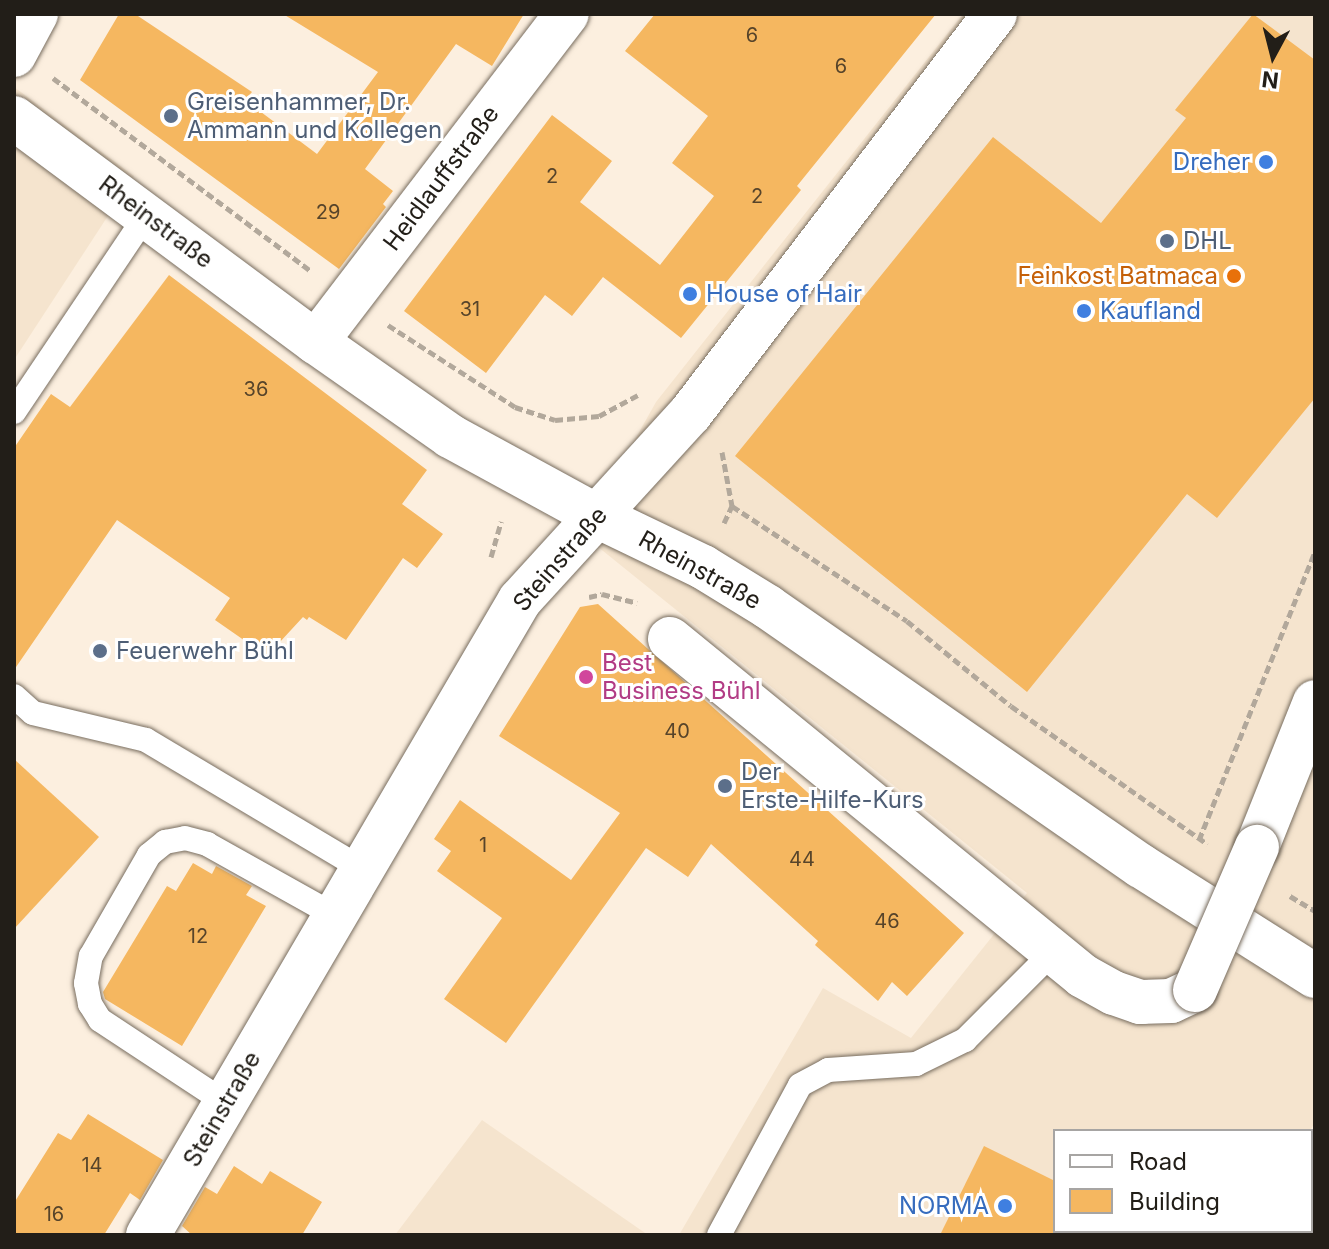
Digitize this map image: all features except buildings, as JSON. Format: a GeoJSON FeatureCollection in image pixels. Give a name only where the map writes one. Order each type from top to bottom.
{"type":"FeatureCollection","features":[{"type":"Feature","properties":{"kind":"street"},"geometry":{"type":"LineString","coordinates":[[14,55],[36,14]]}},
{"type":"Feature","properties":{"kind":"street","name":"Heidlauffstraße"},"geometry":{"type":"LineString","coordinates":[[316,342],[567,14]]}},
{"type":"Feature","properties":{"kind":"street","name":"Steinstraße"},"geometry":{"type":"LineString","coordinates":[[148,1235],[520,600],[690,414],[995,14]]}},
{"type":"Feature","properties":{"kind":"street","name":"Rheinstraße"},"geometry":{"type":"LineString","coordinates":[[14,118],[316,342],[450,436],[597,516],[703,567],[768,607],[1141,866],[1315,976]]}},
{"type":"Feature","properties":{"kind":"street"},"geometry":{"type":"LineString","coordinates":[[670,639],[1052,953],[1114,993],[1140,1002],[1171,1001],[1195,990],[1315,702]]}},
{"type":"Feature","properties":{"kind":"lane"},"geometry":{"type":"LineString","coordinates":[[14,412],[147,214]]}},
{"type":"Feature","properties":{"kind":"lane"},"geometry":{"type":"LineString","coordinates":[[14,696],[33,713],[146,740],[364,870]]}},
{"type":"Feature","properties":{"kind":"lane"},"geometry":{"type":"LineString","coordinates":[[226,1103],[100,1020],[90,1004],[86,983],[91,956],[149,855],[165,842],[185,838],[207,844],[336,916]]}},
{"type":"Feature","properties":{"kind":"lane"},"geometry":{"type":"LineString","coordinates":[[719,1235],[800,1085],[828,1070],[916,1064],[965,1040],[1052,953]]}},
{"type":"Feature","properties":{"kind":"path"},"geometry":{"type":"LineString","coordinates":[[690,414],[720,442],[732,506],[907,621],[1011,706],[1212,848]]}},
{"type":"Feature","properties":{"kind":"path"},"geometry":{"type":"LineString","coordinates":[[1199,840],[1315,552]]}},
{"type":"Feature","properties":{"kind":"path"},"geometry":{"type":"LineString","coordinates":[[578,599],[602,594],[635,600],[670,639]]}},
{"type":"Feature","properties":{"kind":"path"},"geometry":{"type":"LineString","coordinates":[[1276,887],[1315,911]]}},
{"type":"Feature","properties":{"kind":"shaded area"},"geometry":{"type":"Polygon","coordinates":[[[963,14],[1315,14],[1315,1122],[1311,1129],[1053,1129],[1053,1233],[1254,1235],[679,1235],[823,988],[911,1038],[1027,893],[582,534],[656,402],[963,14]]]}},
{"type":"Feature","properties":{"kind":"shaded area"},"geometry":{"type":"Polygon","coordinates":[[[14,87],[134,176],[14,360],[14,87]]]}},
{"type":"Feature","properties":{"kind":"shaded area"},"geometry":{"type":"Polygon","coordinates":[[[482,1120],[648,1235],[395,1235],[482,1120]]]}},
{"type":"Feature","properties":{"kind":"railway"},"geometry":{"type":"LineString","coordinates":[[1313,1184],[1315,1181]]}},
{"type":"Feature","properties":{"kind":"place","name":"Greisenhammer, Dr. Ammann und Kollegen"},"geometry":{"type":"Point","coordinates":[171,116]}},
{"type":"Feature","properties":{"kind":"place","name":"Dreher"},"geometry":{"type":"Point","coordinates":[1266,162]}},
{"type":"Feature","properties":{"kind":"place","name":"DHL"},"geometry":{"type":"Point","coordinates":[1167,241]}},
{"type":"Feature","properties":{"kind":"place","name":"Feinkost Batmaca"},"geometry":{"type":"Point","coordinates":[1234,276]}},
{"type":"Feature","properties":{"kind":"place","name":"House of Hair"},"geometry":{"type":"Point","coordinates":[690,294]}},
{"type":"Feature","properties":{"kind":"place","name":"Kaufland"},"geometry":{"type":"Point","coordinates":[1084,311]}},
{"type":"Feature","properties":{"kind":"place","name":"Feuerwehr Bühl"},"geometry":{"type":"Point","coordinates":[100,651]}},
{"type":"Feature","properties":{"kind":"place","name":"Best Business Bühl"},"geometry":{"type":"Point","coordinates":[586,677]}},
{"type":"Feature","properties":{"kind":"place","name":"Der Erste-Hilfe-Kurs"},"geometry":{"type":"Point","coordinates":[725,786]}},
{"type":"Feature","properties":{"kind":"place","name":"NORMA"},"geometry":{"type":"Point","coordinates":[1005,1206]}}]}
